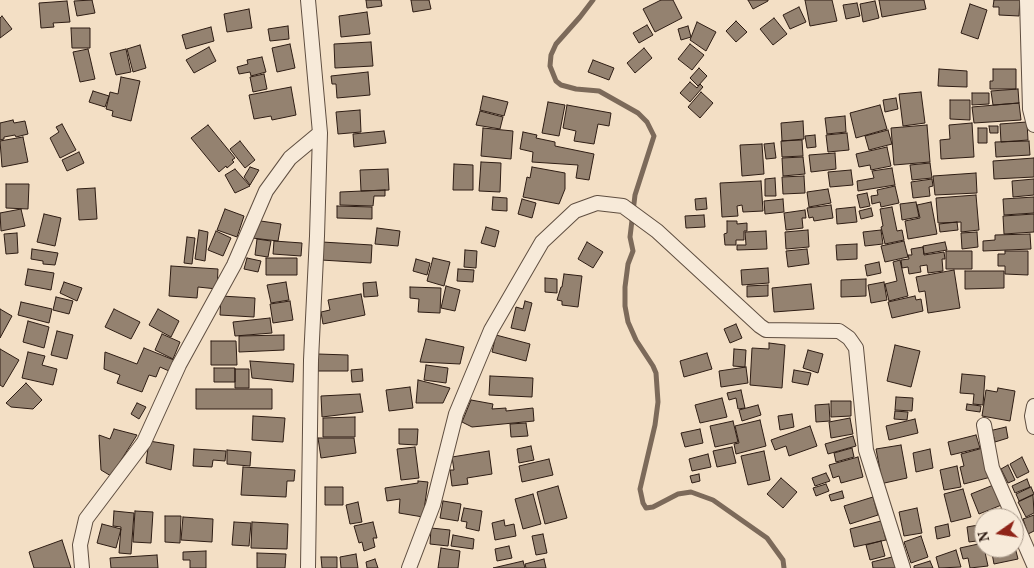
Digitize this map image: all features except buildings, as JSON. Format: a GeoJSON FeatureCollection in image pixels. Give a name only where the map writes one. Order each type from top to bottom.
{"type":"FeatureCollection","features":[{"type":"Feature","properties":{"kind":"street"},"geometry":{"type":"LineString","coordinates":[[308,0],[320,133],[318,236],[311,360],[308,568]]}},
{"type":"Feature","properties":{"kind":"street"},"geometry":{"type":"LineString","coordinates":[[1027,0],[1030,109],[1034,125]]}},
{"type":"Feature","properties":{"kind":"street"},"geometry":{"type":"LineString","coordinates":[[82,568],[80,545],[86,519],[144,442],[179,366],[230,273],[266,191],[290,158],[320,133]]}},
{"type":"Feature","properties":{"kind":"street"},"geometry":{"type":"LineString","coordinates":[[409,568],[433,505],[456,414],[491,330],[542,242],[575,211],[597,203],[623,206],[657,230],[766,330],[839,331],[849,338],[856,348],[866,450],[903,568]]}},
{"type":"Feature","properties":{"kind":"street"},"geometry":{"type":"LineString","coordinates":[[1034,406],[1032,416],[1034,427]]}},
{"type":"Feature","properties":{"kind":"street"},"geometry":{"type":"LineString","coordinates":[[984,425],[992,468],[1010,508]]}},
{"type":"Feature","properties":{"kind":"street"},"geometry":{"type":"LineString","coordinates":[[1024,542],[1034,565]]}},
{"type":"Feature","properties":{"kind":"waterway"},"geometry":{"type":"LineString","coordinates":[[593,0],[556,44],[551,55],[550,66],[556,81],[561,85],[576,89],[599,91],[638,113],[647,122],[654,136],[635,195],[630,237],[633,251],[628,264],[625,287],[625,306],[628,322],[636,340],[656,373],[658,402],[655,425],[640,489],[643,503],[646,508],[653,507],[678,494],[691,492],[713,500],[767,538],[783,560],[784,568]]}}]}
